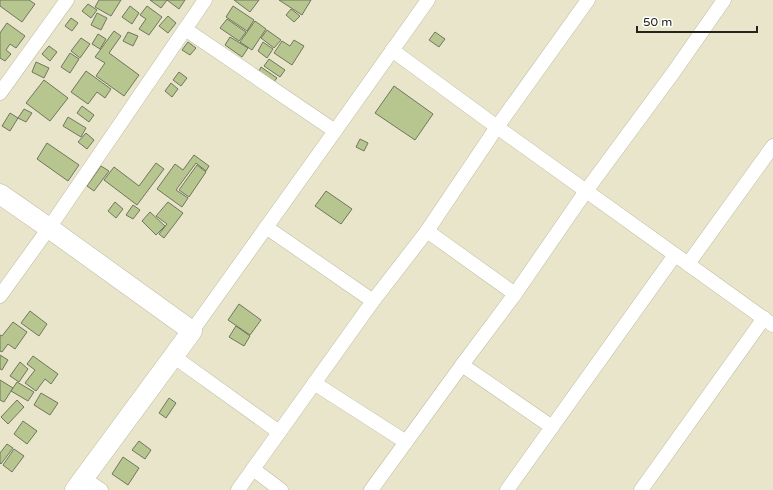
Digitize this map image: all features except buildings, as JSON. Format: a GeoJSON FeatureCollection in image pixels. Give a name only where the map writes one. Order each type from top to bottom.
{"type":"FeatureCollection","features":[{"type":"Feature","properties":{"kind":"street"},"geometry":{"type":"LineString","coordinates":[[0,93],[67,0]]}},
{"type":"Feature","properties":{"kind":"street"},"geometry":{"type":"LineString","coordinates":[[0,296],[49,228],[205,0]]}},
{"type":"Feature","properties":{"kind":"street"},"geometry":{"type":"LineString","coordinates":[[101,490],[79,484],[192,330],[428,0]]}},
{"type":"Feature","properties":{"kind":"street"},"geometry":{"type":"LineString","coordinates":[[238,490],[373,301],[427,231],[497,127],[588,0]]}},
{"type":"Feature","properties":{"kind":"street"},"geometry":{"type":"LineString","coordinates":[[371,490],[515,294],[586,191],[673,73],[724,0]]}},
{"type":"Feature","properties":{"kind":"street"},"geometry":{"type":"LineString","coordinates":[[185,30],[335,131]]}},
{"type":"Feature","properties":{"kind":"street"},"geometry":{"type":"LineString","coordinates":[[392,50],[768,321],[641,490]]}},
{"type":"Feature","properties":{"kind":"street"},"geometry":{"type":"LineString","coordinates":[[688,264],[773,146]]}},
{"type":"Feature","properties":{"kind":"street"},"geometry":{"type":"LineString","coordinates":[[0,194],[192,330]]}},
{"type":"Feature","properties":{"kind":"street"},"geometry":{"type":"LineString","coordinates":[[266,227],[373,301]]}},
{"type":"Feature","properties":{"kind":"street"},"geometry":{"type":"LineString","coordinates":[[427,231],[515,294]]}},
{"type":"Feature","properties":{"kind":"street"},"geometry":{"type":"LineString","coordinates":[[507,490],[675,255]]}},
{"type":"Feature","properties":{"kind":"street"},"geometry":{"type":"LineString","coordinates":[[173,356],[279,432]]}},
{"type":"Feature","properties":{"kind":"street"},"geometry":{"type":"LineString","coordinates":[[462,365],[552,427]]}},
{"type":"Feature","properties":{"kind":"street"},"geometry":{"type":"LineString","coordinates":[[314,383],[406,442]]}},
{"type":"Feature","properties":{"kind":"street"},"geometry":{"type":"LineString","coordinates":[[253,470],[281,490]]}}]}
